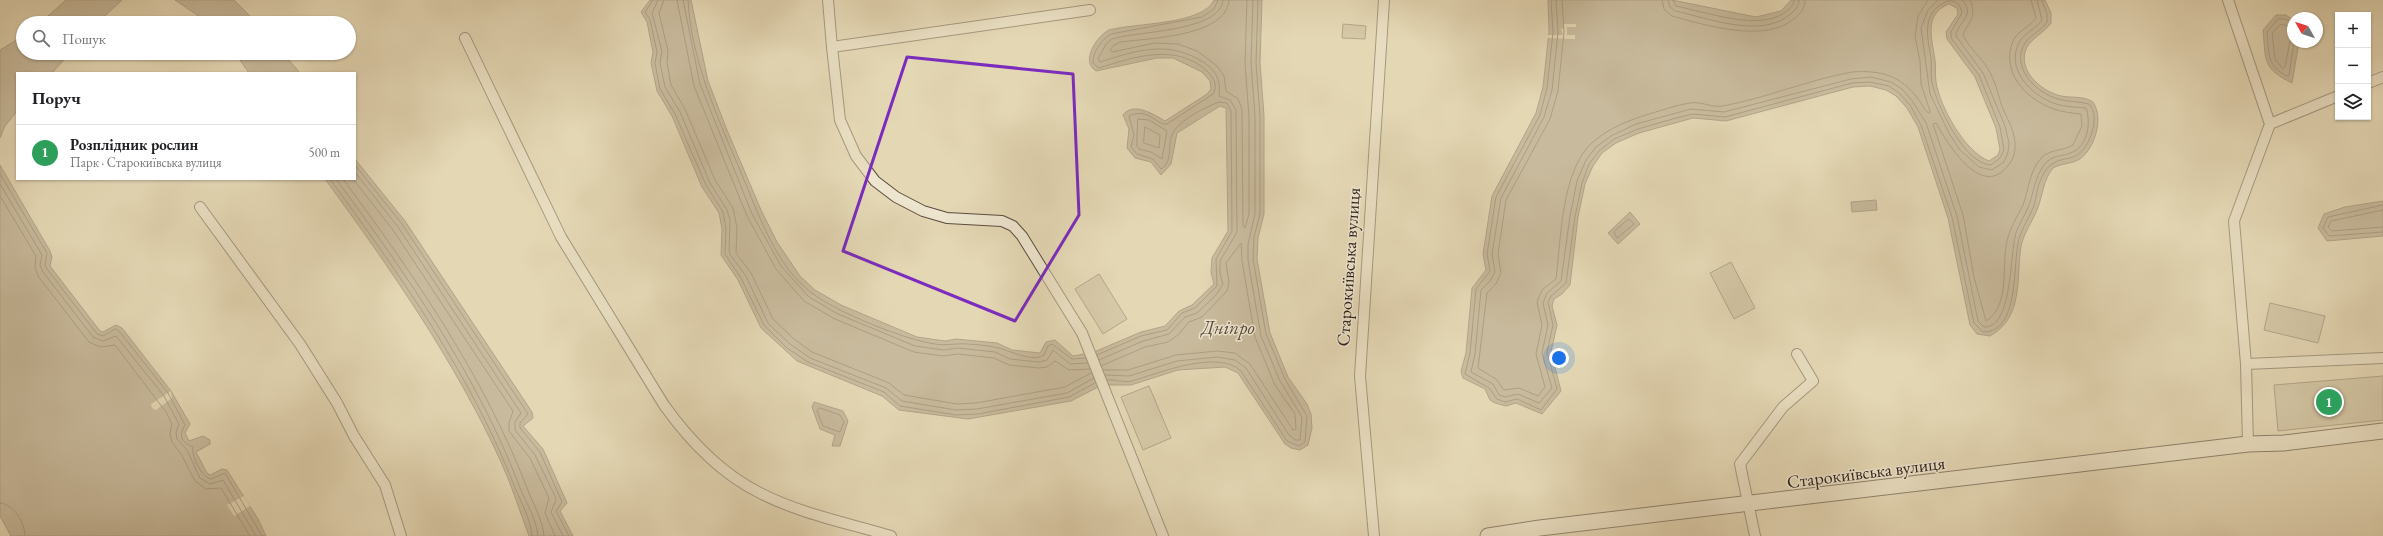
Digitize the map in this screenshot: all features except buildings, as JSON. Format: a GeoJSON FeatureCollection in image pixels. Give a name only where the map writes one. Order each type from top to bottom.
{"type":"FeatureCollection","features":[{"type":"Feature","properties":{"kind":"street"},"geometry":{"type":"LineString","coordinates":[[828,0],[840,120],[854,152],[869,175],[892,195],[931,214],[953,218],[995,220],[1013,226],[1022,236],[1082,333],[1163,536]]}},
{"type":"Feature","properties":{"kind":"street","name":"Старокиївська вулиця"},"geometry":{"type":"LineString","coordinates":[[1374,536],[1360,376],[1384,0]]}},
{"type":"Feature","properties":{"kind":"street"},"geometry":{"type":"LineString","coordinates":[[2228,0],[2270,124],[2234,221],[2246,364],[2248,444]]}},
{"type":"Feature","properties":{"kind":"street"},"geometry":{"type":"LineString","coordinates":[[832,47],[1090,10]]}},
{"type":"Feature","properties":{"kind":"street"},"geometry":{"type":"LineString","coordinates":[[465,38],[561,237],[664,405],[681,428],[722,468],[760,493],[799,508],[891,536]]}},
{"type":"Feature","properties":{"kind":"street"},"geometry":{"type":"LineString","coordinates":[[2371,82],[2383,77]]}},
{"type":"Feature","properties":{"kind":"street"},"geometry":{"type":"LineString","coordinates":[[2270,124],[2335,97]]}},
{"type":"Feature","properties":{"kind":"street"},"geometry":{"type":"LineString","coordinates":[[200,207],[300,344],[333,397],[354,436],[385,485],[401,536]]}},
{"type":"Feature","properties":{"kind":"street"},"geometry":{"type":"LineString","coordinates":[[1755,536],[1740,464],[1783,407],[1813,381],[1797,354]]}},
{"type":"Feature","properties":{"kind":"street"},"geometry":{"type":"LineString","coordinates":[[2246,364],[2383,358]]}},
{"type":"Feature","properties":{"kind":"street","name":"Старокиївська вулиця"},"geometry":{"type":"LineString","coordinates":[[1488,536],[1540,528],[1748,505],[2248,444],[2284,443],[2383,431]]}},
{"type":"Feature","properties":{"kind":"highlighted area"},"geometry":{"type":"Polygon","coordinates":[[[907,57],[1073,74],[1079,215],[1015,321],[843,251],[907,57]]]}},
{"type":"Feature","properties":{"kind":"shaded area"},"geometry":{"type":"Polygon","coordinates":[[[1343,24],[1366,26],[1365,39],[1342,38],[1343,24]]]}},
{"type":"Feature","properties":{"kind":"shaded area"},"geometry":{"type":"Polygon","coordinates":[[[1731,262],[1755,308],[1734,319],[1710,273],[1731,262]]]}},
{"type":"Feature","properties":{"kind":"shaded area"},"geometry":{"type":"Polygon","coordinates":[[[1099,274],[1127,319],[1103,334],[1075,289],[1099,274]]]}},
{"type":"Feature","properties":{"kind":"shaded area"},"geometry":{"type":"Polygon","coordinates":[[[2270,303],[2325,316],[2318,343],[2264,330],[2270,303]]]}},
{"type":"Feature","properties":{"kind":"shaded area"},"geometry":{"type":"Polygon","coordinates":[[[2383,376],[2383,420],[2278,431],[2274,385],[2383,376]]]}},
{"type":"Feature","properties":{"kind":"shaded area"},"geometry":{"type":"Polygon","coordinates":[[[1149,386],[1171,438],[1143,450],[1121,397],[1149,386]]]}},
{"type":"Feature","properties":{"kind":"water"},"geometry":{"type":"Polygon","coordinates":[[[66,0],[122,0],[105,16],[48,16],[66,0]]]}},
{"type":"Feature","properties":{"kind":"water"},"geometry":{"type":"Polygon","coordinates":[[[175,0],[234,0],[250,16],[199,16],[175,0]]]}},
{"type":"Feature","properties":{"kind":"water","name":"Дніпро"},"geometry":{"type":"Polygon","coordinates":[[[650,0],[691,0],[708,81],[761,210],[777,242],[800,276],[815,290],[841,305],[917,337],[945,341],[956,339],[997,343],[1012,350],[1040,353],[1046,342],[1055,340],[1073,356],[1094,352],[1141,332],[1165,326],[1179,311],[1192,305],[1214,284],[1211,272],[1212,258],[1228,231],[1226,108],[1220,106],[1177,133],[1171,164],[1161,175],[1151,162],[1135,158],[1127,148],[1129,129],[1123,115],[1132,109],[1138,109],[1144,110],[1165,121],[1207,94],[1211,89],[1210,81],[1202,72],[1173,58],[1157,58],[1096,71],[1091,67],[1090,61],[1090,55],[1095,43],[1104,33],[1109,30],[1183,19],[1207,8],[1214,0],[1262,0],[1260,63],[1264,116],[1264,214],[1258,238],[1257,259],[1270,333],[1288,377],[1307,404],[1311,414],[1312,428],[1308,445],[1300,450],[1291,448],[1285,444],[1238,373],[1225,367],[1178,370],[1131,385],[1102,385],[1071,401],[968,419],[899,410],[882,396],[797,361],[761,328],[738,280],[721,255],[722,229],[719,213],[702,187],[672,116],[657,91],[651,63],[653,52],[647,22],[641,12],[650,0]]]}},
{"type":"Feature","properties":{"kind":"water"},"geometry":{"type":"Polygon","coordinates":[[[1548,0],[1672,0],[1756,17],[1781,11],[1791,0],[2045,0],[2051,13],[2051,23],[2027,47],[2024,55],[2027,71],[2038,84],[2053,93],[2061,96],[2086,99],[2093,102],[2098,116],[2098,124],[2094,140],[2085,154],[2074,162],[2053,168],[2047,178],[2037,210],[2022,241],[2018,284],[2013,308],[2008,319],[2001,328],[1990,336],[1977,334],[1970,325],[1948,218],[1918,127],[1907,108],[1896,96],[1886,90],[1870,86],[1853,87],[1726,121],[1693,118],[1639,133],[1616,143],[1602,153],[1593,166],[1585,184],[1578,217],[1570,285],[1562,294],[1554,299],[1552,306],[1557,325],[1551,352],[1561,391],[1542,414],[1516,403],[1506,406],[1495,403],[1490,400],[1485,389],[1463,378],[1461,371],[1466,353],[1472,288],[1486,270],[1483,254],[1492,196],[1536,113],[1543,87],[1549,32],[1548,0]],[[1949,4],[1941,8],[1935,14],[1932,21],[1931,36],[1938,92],[1948,116],[1963,139],[1980,156],[1989,161],[1998,155],[2000,149],[1996,128],[1975,77],[1947,39],[1946,32],[1958,14],[1957,8],[1949,4]]]}},
{"type":"Feature","properties":{"kind":"water"},"geometry":{"type":"Polygon","coordinates":[[[2276,15],[2287,16],[2287,48],[2298,48],[2292,83],[2282,78],[2270,68],[2267,62],[2263,30],[2276,15]]]}},
{"type":"Feature","properties":{"kind":"water"},"geometry":{"type":"Polygon","coordinates":[[[16,40],[16,60],[64,60],[53,72],[16,72],[16,112],[5,126],[0,138],[0,50],[16,40]]]}},
{"type":"Feature","properties":{"kind":"water"},"geometry":{"type":"Polygon","coordinates":[[[240,60],[289,60],[299,72],[248,72],[240,60]]]}},
{"type":"Feature","properties":{"kind":"water"},"geometry":{"type":"Polygon","coordinates":[[[356,160],[405,221],[532,412],[533,418],[523,426],[543,449],[567,503],[560,511],[573,536],[529,536],[501,462],[483,424],[420,316],[326,180],[356,180],[356,160]]]}},
{"type":"Feature","properties":{"kind":"water"},"geometry":{"type":"Polygon","coordinates":[[[0,165],[50,251],[52,257],[50,266],[100,331],[103,332],[116,325],[122,328],[171,391],[190,424],[185,433],[189,441],[203,436],[210,440],[210,444],[196,452],[207,473],[210,475],[222,469],[227,470],[258,519],[266,536],[11,536],[0,516],[0,165]]]}},
{"type":"Feature","properties":{"kind":"water"},"geometry":{"type":"Polygon","coordinates":[[[1876,200],[1877,210],[1852,212],[1851,202],[1876,200]]]}},
{"type":"Feature","properties":{"kind":"water"},"geometry":{"type":"Polygon","coordinates":[[[2383,201],[2383,236],[2327,241],[2318,228],[2324,214],[2345,207],[2383,201]]]}},
{"type":"Feature","properties":{"kind":"water"},"geometry":{"type":"Polygon","coordinates":[[[1630,212],[1640,224],[1618,244],[1608,233],[1630,212]]]}},
{"type":"Feature","properties":{"kind":"water"},"geometry":{"type":"Polygon","coordinates":[[[814,402],[843,411],[848,421],[840,446],[832,446],[835,435],[820,429],[812,407],[814,402]]]}},
{"type":"Feature","properties":{"kind":"pier"},"geometry":{"type":"Polygon","coordinates":[[[1564,24],[1576,24],[1576,27],[1567,27],[1567,35],[1575,35],[1575,39],[1548,38],[1548,35],[1563,35],[1561,29],[1564,28],[1564,24]]]}},
{"type":"Feature","properties":{"kind":"pier"},"geometry":{"type":"Polygon","coordinates":[[[171,391],[172,398],[156,410],[152,408],[151,404],[171,391]]]}},
{"type":"Feature","properties":{"kind":"pier"},"geometry":{"type":"Polygon","coordinates":[[[244,496],[250,506],[234,516],[227,505],[244,496]]]}},
{"type":"Feature","properties":{"kind":"place","name":"Розплідник рослин"},"geometry":{"type":"Point","coordinates":[2329,402]}}]}
